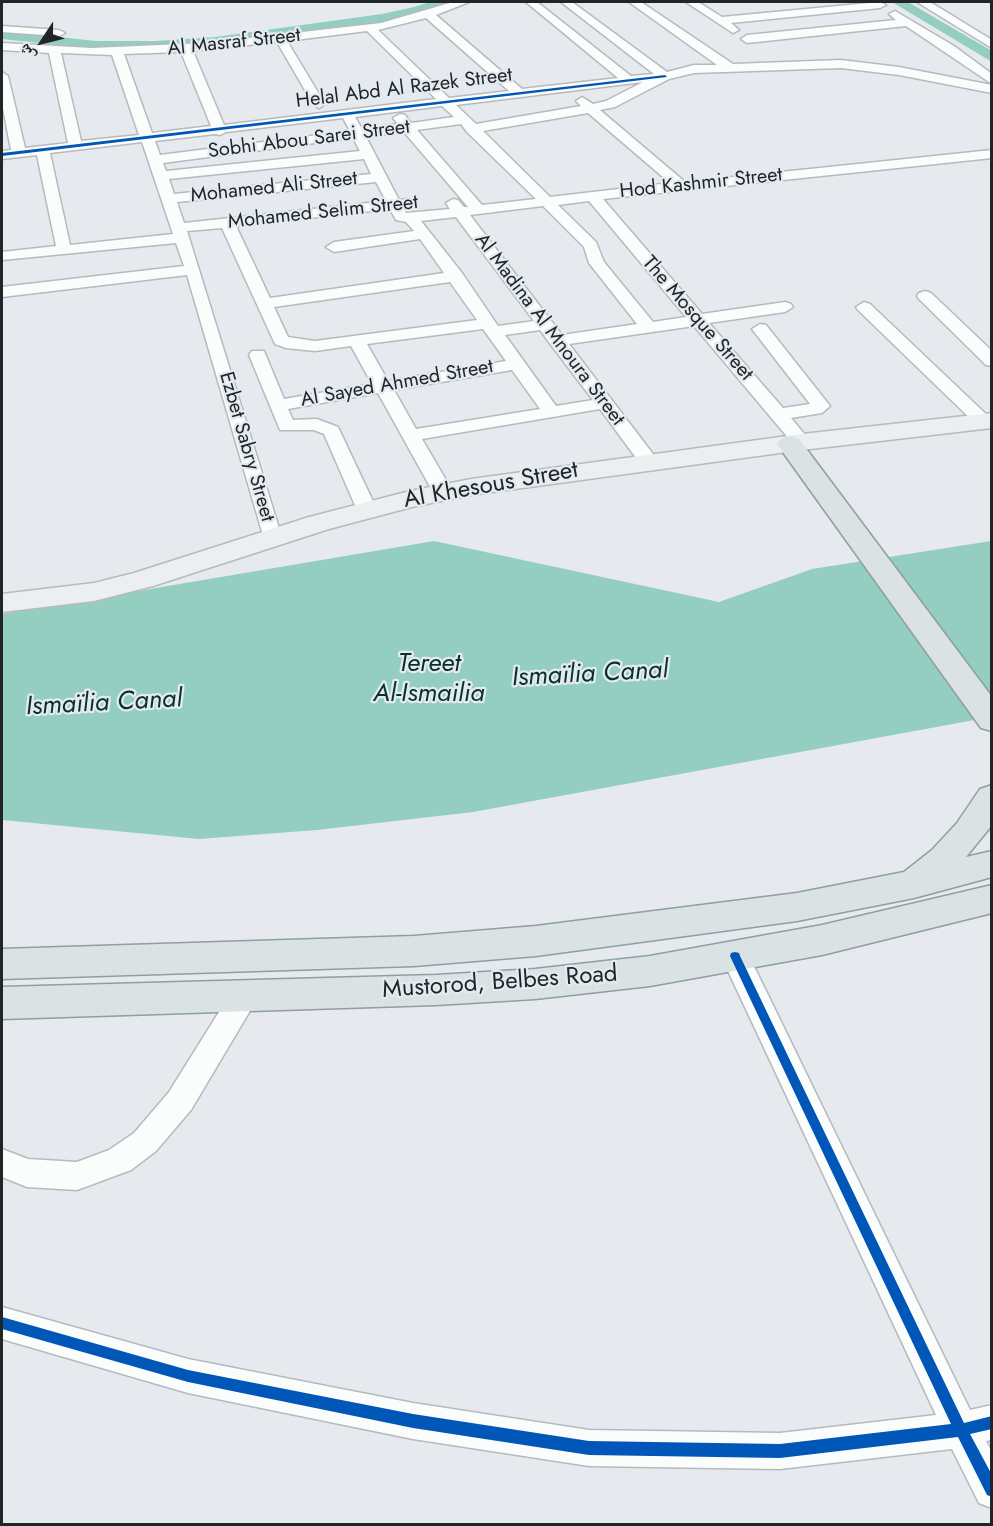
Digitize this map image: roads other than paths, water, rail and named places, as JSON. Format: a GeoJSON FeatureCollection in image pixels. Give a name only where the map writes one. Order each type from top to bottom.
{"type":"FeatureCollection","features":[{"type":"Feature","properties":{"kind":"main road","name":"Al Khesous Street"},"geometry":{"type":"LineString","coordinates":[[2,603],[94,592],[143,580],[367,510],[443,492],[512,480],[987,420]]}},
{"type":"Feature","properties":{"kind":"main road"},"geometry":{"type":"LineString","coordinates":[[796,443],[810,473],[992,720]]}},
{"type":"Feature","properties":{"kind":"main road"},"geometry":{"type":"LineString","coordinates":[[914,884],[944,859],[969,832],[992,796]]}},
{"type":"Feature","properties":{"kind":"main road","name":"Mustorod, Belbes Road"},"geometry":{"type":"LineString","coordinates":[[2,964],[414,951],[536,941],[797,908],[914,884],[992,864]]}},
{"type":"Feature","properties":{"kind":"main road","name":"Mustorod, Belbes Road"},"geometry":{"type":"LineString","coordinates":[[2,1003],[535,984],[650,971],[735,956],[833,937],[992,899]]}},
{"type":"Feature","properties":{"kind":"street","name":"Al Masraf Street"},"geometry":{"type":"LineString","coordinates":[[2,46],[54,50],[186,49],[370,28],[428,14],[463,2]]}},
{"type":"Feature","properties":{"kind":"street"},"geometry":{"type":"LineString","coordinates":[[531,2],[628,80]]}},
{"type":"Feature","properties":{"kind":"street"},"geometry":{"type":"LineString","coordinates":[[566,2],[665,76],[687,70],[729,67],[865,66],[992,89]]}},
{"type":"Feature","properties":{"kind":"street"},"geometry":{"type":"LineString","coordinates":[[634,2],[729,67]]}},
{"type":"Feature","properties":{"kind":"street"},"geometry":{"type":"LineString","coordinates":[[646,10],[713,2]]}},
{"type":"Feature","properties":{"kind":"street"},"geometry":{"type":"LineString","coordinates":[[923,2],[992,45]]}},
{"type":"Feature","properties":{"kind":"street"},"geometry":{"type":"LineString","coordinates":[[693,3],[785,65]]}},
{"type":"Feature","properties":{"kind":"street"},"geometry":{"type":"LineString","coordinates":[[721,21],[878,3],[950,49],[992,80]]}},
{"type":"Feature","properties":{"kind":"street"},"geometry":{"type":"LineString","coordinates":[[428,14],[519,93]]}},
{"type":"Feature","properties":{"kind":"street"},"geometry":{"type":"LineString","coordinates":[[747,39],[908,22]]}},
{"type":"Feature","properties":{"kind":"street"},"geometry":{"type":"LineString","coordinates":[[370,28],[591,245],[597,263],[649,328]]}},
{"type":"Feature","properties":{"kind":"street"},"geometry":{"type":"LineString","coordinates":[[2,29],[76,35]]}},
{"type":"Feature","properties":{"kind":"street"},"geometry":{"type":"LineString","coordinates":[[127,38],[188,35]]}},
{"type":"Feature","properties":{"kind":"street"},"geometry":{"type":"LineString","coordinates":[[280,38],[319,104]]}},
{"type":"Feature","properties":{"kind":"street"},"geometry":{"type":"LineString","coordinates":[[186,49],[220,131]]}},
{"type":"Feature","properties":{"kind":"street"},"geometry":{"type":"LineString","coordinates":[[54,50],[76,147]]}},
{"type":"Feature","properties":{"kind":"street","name":"Ezbet Sabry Street"},"geometry":{"type":"LineString","coordinates":[[117,51],[193,270],[272,538]]}},
{"type":"Feature","properties":{"kind":"street"},"geometry":{"type":"LineString","coordinates":[[2,76],[19,153]]}},
{"type":"Feature","properties":{"kind":"street","name":"Helal Abd Al Razek Street"},"geometry":{"type":"LineString","coordinates":[[2,155],[220,131],[444,101],[665,76]]}},
{"type":"Feature","properties":{"kind":"street","name":"Sobhi Abou Sarei Street"},"geometry":{"type":"LineString","coordinates":[[154,160],[407,127],[467,124],[591,109],[624,98],[665,76]]}},
{"type":"Feature","properties":{"kind":"street"},"geometry":{"type":"LineString","coordinates":[[566,87],[682,186]]}},
{"type":"Feature","properties":{"kind":"street"},"geometry":{"type":"LineString","coordinates":[[393,109],[478,210]]}},
{"type":"Feature","properties":{"kind":"street"},"geometry":{"type":"LineString","coordinates":[[348,115],[379,177],[403,214],[424,234],[456,276],[551,412]]}},
{"type":"Feature","properties":{"kind":"street"},"geometry":{"type":"LineString","coordinates":[[43,151],[64,250]]}},
{"type":"Feature","properties":{"kind":"street"},"geometry":{"type":"LineString","coordinates":[[160,176],[368,154]]}},
{"type":"Feature","properties":{"kind":"street","name":"Hod Kashmir Street"},"geometry":{"type":"LineString","coordinates":[[403,214],[454,206],[478,210],[992,154]]}},
{"type":"Feature","properties":{"kind":"street","name":"Mohamed Ali Street"},"geometry":{"type":"LineString","coordinates":[[168,199],[379,177]]}},
{"type":"Feature","properties":{"kind":"street","name":"The Mosque Street"},"geometry":{"type":"LineString","coordinates":[[592,196],[778,414],[796,443]]}},
{"type":"Feature","properties":{"kind":"street","name":"Mohamed Selim Street"},"geometry":{"type":"LineString","coordinates":[[2,256],[64,250],[180,233],[227,223],[403,214],[454,206],[468,197]]}},
{"type":"Feature","properties":{"kind":"street","name":"Al Madina Al Mnoura Street"},"geometry":{"type":"LineString","coordinates":[[454,206],[649,462]]}},
{"type":"Feature","properties":{"kind":"street"},"geometry":{"type":"LineString","coordinates":[[227,223],[281,340],[302,346],[491,327],[544,324]]}},
{"type":"Feature","properties":{"kind":"street"},"geometry":{"type":"LineString","coordinates":[[334,247],[424,234]]}},
{"type":"Feature","properties":{"kind":"street"},"geometry":{"type":"LineString","coordinates":[[2,292],[193,270]]}},
{"type":"Feature","properties":{"kind":"street"},"geometry":{"type":"LineString","coordinates":[[264,304],[456,276]]}},
{"type":"Feature","properties":{"kind":"street"},"geometry":{"type":"LineString","coordinates":[[925,296],[992,361]]}},
{"type":"Feature","properties":{"kind":"street"},"geometry":{"type":"LineString","coordinates":[[557,342],[785,307]]}},
{"type":"Feature","properties":{"kind":"street"},"geometry":{"type":"LineString","coordinates":[[864,307],[987,420]]}},
{"type":"Feature","properties":{"kind":"street"},"geometry":{"type":"LineString","coordinates":[[760,330],[821,406],[816,409],[778,414]]}},
{"type":"Feature","properties":{"kind":"street"},"geometry":{"type":"LineString","coordinates":[[356,340],[443,492]]}},
{"type":"Feature","properties":{"kind":"street"},"geometry":{"type":"LineString","coordinates":[[258,355],[289,427],[317,424],[332,430],[367,510]]}},
{"type":"Feature","properties":{"kind":"street","name":"Al Sayed Ahmed Street"},"geometry":{"type":"LineString","coordinates":[[278,405],[517,364]]}},
{"type":"Feature","properties":{"kind":"street"},"geometry":{"type":"LineString","coordinates":[[410,436],[605,403]]}},
{"type":"Feature","properties":{"kind":"street"},"geometry":{"type":"LineString","coordinates":[[735,956],[976,1426],[992,1490]]}},
{"type":"Feature","properties":{"kind":"street"},"geometry":{"type":"LineString","coordinates":[[2,1163],[27,1173],[77,1176],[120,1160],[129,1154],[145,1142],[180,1101],[244,996]]}},
{"type":"Feature","properties":{"kind":"street"},"geometry":{"type":"LineString","coordinates":[[2,1323],[188,1376],[413,1421],[589,1448],[780,1451],[976,1426]]}},
{"type":"Feature","properties":{"kind":"water","name":"Tereet Al-Ismailia"},"geometry":{"type":"Polygon","coordinates":[[[434,541],[719,602],[812,569],[991,541],[991,717],[473,812],[317,830],[199,839],[2,820],[2,614],[434,541]]]}},
{"type":"Feature","properties":{"kind":"waterway"},"geometry":{"type":"LineString","coordinates":[[2,35],[96,45],[155,45],[215,41],[382,18],[418,11],[441,2]]}},
{"type":"Feature","properties":{"kind":"waterway"},"geometry":{"type":"LineString","coordinates":[[899,2],[992,58]]}},
{"type":"Feature","properties":{"kind":"water label","name":"Ismaïlia Canal"},"geometry":{"type":"Point","coordinates":[590,675]}},
{"type":"Feature","properties":{"kind":"water label","name":"Ismaïlia Canal"},"geometry":{"type":"Point","coordinates":[104,704]}}]}
